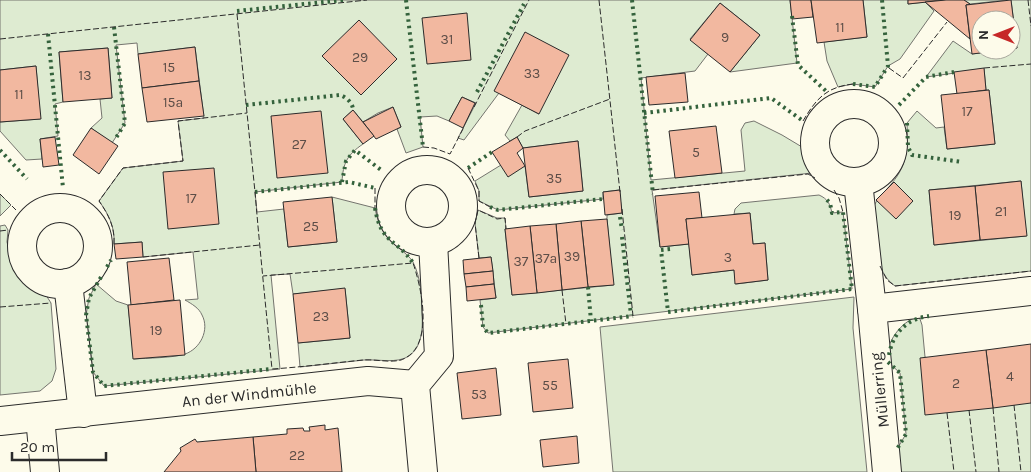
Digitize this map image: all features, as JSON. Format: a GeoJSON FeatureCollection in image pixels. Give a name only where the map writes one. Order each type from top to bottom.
{"type":"FeatureCollection","features":[{"type":"Feature","properties":{"kind":"street","name":"Müllerring"},"geometry":{"type":"LineString","coordinates":[[858,182],[887,472]]}},
{"type":"Feature","properties":{"kind":"street"},"geometry":{"type":"LineString","coordinates":[[424,472],[415,385],[439,356],[432,242]]}},
{"type":"Feature","properties":{"kind":"street"},"geometry":{"type":"LineString","coordinates":[[68,283],[83,413]]}},
{"type":"Feature","properties":{"kind":"street"},"geometry":{"type":"LineString","coordinates":[[872,309],[1031,291]]}},
{"type":"Feature","properties":{"kind":"street","name":"An der Windmühle"},"geometry":{"type":"LineString","coordinates":[[0,421],[368,381],[415,385]]}},
{"type":"Feature","properties":{"kind":"street"},"geometry":{"type":"LineString","coordinates":[[40,417],[45,472]]}},
{"type":"Feature","properties":{"kind":"green space"},"geometry":{"type":"Polygon","coordinates":[[[0,0],[790,0],[797,63],[730,72],[760,35],[720,3],[690,39],[708,54],[695,71],[641,78],[651,180],[745,171],[741,130],[745,123],[754,121],[802,147],[807,166],[812,173],[652,190],[660,247],[689,244],[692,275],[734,270],[736,284],[768,280],[765,243],[753,244],[750,213],[734,214],[735,209],[741,203],[819,195],[828,202],[832,213],[843,212],[852,289],[488,333],[483,327],[480,300],[496,298],[491,257],[479,258],[475,223],[478,210],[497,218],[505,218],[512,295],[613,285],[607,215],[622,213],[619,190],[603,192],[603,199],[498,210],[479,201],[479,191],[475,181],[501,165],[525,166],[529,197],[583,191],[578,141],[523,148],[517,137],[510,141],[505,135],[522,105],[499,93],[464,140],[458,138],[476,103],[462,97],[449,121],[437,116],[420,117],[423,147],[406,153],[397,129],[401,127],[393,107],[363,122],[353,110],[343,119],[363,144],[347,160],[343,170],[342,182],[255,192],[257,212],[284,209],[288,247],[337,242],[332,197],[375,208],[383,231],[410,258],[418,274],[422,325],[421,337],[417,348],[409,356],[399,360],[364,360],[300,367],[298,343],[350,338],[345,289],[293,294],[290,274],[271,275],[280,369],[104,386],[93,372],[86,315],[89,298],[96,284],[116,301],[128,305],[134,359],[185,354],[195,348],[204,333],[205,327],[201,313],[195,306],[185,300],[198,299],[193,252],[143,257],[142,242],[114,244],[111,221],[99,201],[123,168],[183,161],[178,121],[204,118],[195,47],[138,54],[137,43],[116,45],[125,123],[112,143],[91,128],[102,118],[100,99],[112,98],[108,48],[59,52],[63,102],[55,104],[58,136],[40,139],[42,159],[26,160],[0,131],[0,122],[40,119],[36,66],[0,70],[0,0]]]}},
{"type":"Feature","properties":{"kind":"green space"},"geometry":{"type":"Polygon","coordinates":[[[863,0],[908,0],[908,4],[925,2],[934,11],[900,59],[888,66],[875,87],[853,84],[838,87],[827,61],[824,42],[867,37],[863,0]]]}},
{"type":"Feature","properties":{"kind":"green space"},"geometry":{"type":"Polygon","coordinates":[[[964,0],[1008,0],[970,4],[964,0]]]}},
{"type":"Feature","properties":{"kind":"green space"},"geometry":{"type":"Polygon","coordinates":[[[1011,0],[1031,0],[1031,271],[895,286],[882,271],[878,261],[873,208],[897,176],[904,162],[907,147],[907,123],[917,111],[936,128],[944,127],[947,149],[995,144],[989,90],[986,90],[984,69],[926,77],[953,41],[971,53],[971,60],[1021,60],[1021,10],[1012,10],[1011,0]],[[1021,181],[929,190],[934,245],[1026,236],[1021,181]]]}},
{"type":"Feature","properties":{"kind":"green space"},"geometry":{"type":"Polygon","coordinates":[[[0,194],[11,205],[0,216],[0,194]]]}},
{"type":"Feature","properties":{"kind":"green space"},"geometry":{"type":"Polygon","coordinates":[[[5,225],[8,230],[7,242],[10,254],[17,268],[29,282],[44,292],[51,303],[56,369],[52,381],[40,391],[0,395],[0,226],[5,225]]]}},
{"type":"Feature","properties":{"kind":"green space"},"geometry":{"type":"Polygon","coordinates":[[[854,297],[853,328],[867,472],[613,472],[600,327],[854,297]]]}},
{"type":"Feature","properties":{"kind":"green space"},"geometry":{"type":"Polygon","coordinates":[[[919,316],[922,325],[925,357],[1031,403],[1031,472],[899,472],[897,449],[906,434],[900,373],[887,361],[887,354],[892,340],[900,328],[919,316]]]}},
{"type":"Feature","properties":{"kind":"building"},"geometry":{"type":"Polygon","coordinates":[[[790,0],[811,0],[813,17],[792,19],[790,0]]]}},
{"type":"Feature","properties":{"kind":"building"},"geometry":{"type":"Polygon","coordinates":[[[811,0],[863,0],[867,37],[817,43],[811,0]]]}},
{"type":"Feature","properties":{"kind":"building"},"geometry":{"type":"Polygon","coordinates":[[[908,0],[946,0],[908,4],[908,0]]]}},
{"type":"Feature","properties":{"kind":"building"},"geometry":{"type":"Polygon","coordinates":[[[964,0],[970,4],[966,5],[970,39],[925,2],[964,0]]]}},
{"type":"Feature","properties":{"kind":"building"},"geometry":{"type":"Polygon","coordinates":[[[1011,0],[1012,10],[971,10],[971,46],[966,5],[1011,0]]]}},
{"type":"Feature","properties":{"kind":"building"},"geometry":{"type":"Polygon","coordinates":[[[720,3],[760,35],[730,72],[690,40],[720,3]]]}},
{"type":"Feature","properties":{"kind":"building"},"geometry":{"type":"Polygon","coordinates":[[[467,13],[471,60],[427,64],[422,18],[467,13]]]}},
{"type":"Feature","properties":{"kind":"building"},"geometry":{"type":"Polygon","coordinates":[[[359,20],[397,59],[361,95],[322,56],[359,20]]]}},
{"type":"Feature","properties":{"kind":"building"},"geometry":{"type":"Polygon","coordinates":[[[525,32],[569,55],[539,114],[494,91],[525,32]]]}},
{"type":"Feature","properties":{"kind":"building"},"geometry":{"type":"Polygon","coordinates":[[[195,47],[199,81],[142,88],[138,54],[195,47]]]}},
{"type":"Feature","properties":{"kind":"building"},"geometry":{"type":"Polygon","coordinates":[[[108,48],[112,98],[63,102],[59,52],[108,48]]]}},
{"type":"Feature","properties":{"kind":"building"},"geometry":{"type":"Polygon","coordinates":[[[36,66],[41,119],[0,122],[0,70],[36,66]]]}},
{"type":"Feature","properties":{"kind":"building"},"geometry":{"type":"Polygon","coordinates":[[[984,68],[986,90],[957,94],[954,72],[984,68]]]}},
{"type":"Feature","properties":{"kind":"building"},"geometry":{"type":"Polygon","coordinates":[[[685,73],[688,102],[649,105],[646,77],[685,73]]]}},
{"type":"Feature","properties":{"kind":"building"},"geometry":{"type":"Polygon","coordinates":[[[199,81],[204,116],[147,122],[142,88],[199,81]]]}},
{"type":"Feature","properties":{"kind":"building"},"geometry":{"type":"Polygon","coordinates":[[[989,90],[995,144],[947,149],[941,95],[989,90]]]}},
{"type":"Feature","properties":{"kind":"building"},"geometry":{"type":"Polygon","coordinates":[[[462,97],[475,103],[463,128],[449,121],[462,97]]]}},
{"type":"Feature","properties":{"kind":"building"},"geometry":{"type":"Polygon","coordinates":[[[393,107],[401,127],[376,139],[363,122],[393,107]]]}},
{"type":"Feature","properties":{"kind":"building"},"geometry":{"type":"Polygon","coordinates":[[[353,110],[374,136],[363,144],[343,119],[353,110]]]}},
{"type":"Feature","properties":{"kind":"building"},"geometry":{"type":"Polygon","coordinates":[[[321,111],[328,173],[277,178],[271,116],[321,111]]]}},
{"type":"Feature","properties":{"kind":"building"},"geometry":{"type":"Polygon","coordinates":[[[716,126],[722,173],[675,178],[669,131],[716,126]]]}},
{"type":"Feature","properties":{"kind":"building"},"geometry":{"type":"Polygon","coordinates":[[[91,128],[118,146],[99,174],[73,155],[91,128]]]}},
{"type":"Feature","properties":{"kind":"building"},"geometry":{"type":"Polygon","coordinates":[[[55,137],[59,165],[43,167],[40,139],[55,137]]]}},
{"type":"Feature","properties":{"kind":"building"},"geometry":{"type":"Polygon","coordinates":[[[517,137],[523,148],[517,153],[525,166],[508,177],[492,152],[517,137]]]}},
{"type":"Feature","properties":{"kind":"building"},"geometry":{"type":"Polygon","coordinates":[[[578,141],[583,191],[529,197],[523,148],[578,141]]]}},
{"type":"Feature","properties":{"kind":"building"},"geometry":{"type":"Polygon","coordinates":[[[214,168],[219,224],[168,229],[163,172],[214,168]]]}},
{"type":"Feature","properties":{"kind":"building"},"geometry":{"type":"Polygon","coordinates":[[[1021,181],[1027,236],[980,240],[975,186],[1021,181]]]}},
{"type":"Feature","properties":{"kind":"building"},"geometry":{"type":"Polygon","coordinates":[[[894,182],[913,201],[896,219],[876,200],[894,182]]]}},
{"type":"Feature","properties":{"kind":"building"},"geometry":{"type":"Polygon","coordinates":[[[975,186],[980,240],[934,245],[929,190],[975,186]]]}},
{"type":"Feature","properties":{"kind":"building"},"geometry":{"type":"Polygon","coordinates":[[[620,190],[622,213],[605,215],[603,192],[620,190]]]}},
{"type":"Feature","properties":{"kind":"building"},"geometry":{"type":"Polygon","coordinates":[[[699,192],[702,218],[686,219],[689,244],[660,247],[655,196],[699,192]]]}},
{"type":"Feature","properties":{"kind":"building"},"geometry":{"type":"Polygon","coordinates":[[[332,197],[337,242],[288,247],[283,202],[332,197]]]}},
{"type":"Feature","properties":{"kind":"building"},"geometry":{"type":"Polygon","coordinates":[[[750,213],[753,244],[765,243],[768,280],[735,284],[734,270],[692,275],[686,219],[750,213]]]}},
{"type":"Feature","properties":{"kind":"building"},"geometry":{"type":"Polygon","coordinates":[[[607,219],[614,285],[588,287],[581,221],[607,219]]]}},
{"type":"Feature","properties":{"kind":"building"},"geometry":{"type":"Polygon","coordinates":[[[581,221],[588,287],[562,290],[556,224],[581,221]]]}},
{"type":"Feature","properties":{"kind":"building"},"geometry":{"type":"Polygon","coordinates":[[[556,224],[562,290],[537,293],[530,226],[556,224]]]}},
{"type":"Feature","properties":{"kind":"building"},"geometry":{"type":"Polygon","coordinates":[[[530,226],[537,293],[512,295],[505,229],[530,226]]]}},
{"type":"Feature","properties":{"kind":"building"},"geometry":{"type":"Polygon","coordinates":[[[142,242],[143,257],[116,259],[114,244],[142,242]]]}},
{"type":"Feature","properties":{"kind":"building"},"geometry":{"type":"Polygon","coordinates":[[[491,257],[493,271],[464,274],[463,260],[491,257]]]}},
{"type":"Feature","properties":{"kind":"building"},"geometry":{"type":"Polygon","coordinates":[[[169,258],[174,300],[131,305],[127,262],[169,258]]]}},
{"type":"Feature","properties":{"kind":"building"},"geometry":{"type":"Polygon","coordinates":[[[493,271],[494,284],[466,287],[464,274],[493,271]]]}},
{"type":"Feature","properties":{"kind":"building"},"geometry":{"type":"Polygon","coordinates":[[[494,284],[496,298],[467,301],[466,287],[494,284]]]}},
{"type":"Feature","properties":{"kind":"building"},"geometry":{"type":"Polygon","coordinates":[[[345,288],[350,338],[298,343],[293,294],[345,288]]]}},
{"type":"Feature","properties":{"kind":"building"},"geometry":{"type":"Polygon","coordinates":[[[180,300],[185,355],[133,359],[128,305],[180,300]]]}},
{"type":"Feature","properties":{"kind":"building"},"geometry":{"type":"Polygon","coordinates":[[[1031,344],[1031,403],[993,408],[986,350],[1031,344]]]}},
{"type":"Feature","properties":{"kind":"building"},"geometry":{"type":"Polygon","coordinates":[[[986,350],[993,408],[925,415],[920,358],[986,350]]]}},
{"type":"Feature","properties":{"kind":"building"},"geometry":{"type":"Polygon","coordinates":[[[568,359],[573,408],[533,412],[528,363],[568,359]]]}},
{"type":"Feature","properties":{"kind":"building"},"geometry":{"type":"Polygon","coordinates":[[[496,368],[501,415],[462,419],[457,373],[496,368]]]}},
{"type":"Feature","properties":{"kind":"building"},"geometry":{"type":"Polygon","coordinates":[[[325,425],[325,430],[338,428],[342,472],[256,472],[253,437],[287,434],[287,429],[303,428],[304,431],[310,431],[309,427],[325,425]]]}},
{"type":"Feature","properties":{"kind":"building"},"geometry":{"type":"Polygon","coordinates":[[[577,436],[579,463],[543,467],[540,440],[577,436]]]}},
{"type":"Feature","properties":{"kind":"building"},"geometry":{"type":"Polygon","coordinates":[[[253,437],[256,472],[164,472],[181,451],[180,448],[195,439],[197,442],[253,437]]]}},
{"type":"Feature","properties":{"kind":"hedge"},"geometry":{"type":"LineString","coordinates":[[237,11],[344,0]]}},
{"type":"Feature","properties":{"kind":"hedge"},"geometry":{"type":"LineString","coordinates":[[406,0],[423,147]]}},
{"type":"Feature","properties":{"kind":"hedge"},"geometry":{"type":"LineString","coordinates":[[632,0],[653,194]]}},
{"type":"Feature","properties":{"kind":"hedge"},"geometry":{"type":"LineString","coordinates":[[853,84],[875,87],[888,66],[882,0]]}},
{"type":"Feature","properties":{"kind":"hedge"},"geometry":{"type":"LineString","coordinates":[[477,92],[524,4]]}},
{"type":"Feature","properties":{"kind":"hedge"},"geometry":{"type":"LineString","coordinates":[[792,16],[798,65],[826,91]]}},
{"type":"Feature","properties":{"kind":"hedge"},"geometry":{"type":"LineString","coordinates":[[114,27],[125,123],[116,138]]}},
{"type":"Feature","properties":{"kind":"hedge"},"geometry":{"type":"LineString","coordinates":[[48,34],[63,188]]}},
{"type":"Feature","properties":{"kind":"hedge"},"geometry":{"type":"LineString","coordinates":[[899,105],[926,77],[954,72]]}},
{"type":"Feature","properties":{"kind":"hedge"},"geometry":{"type":"LineString","coordinates":[[246,105],[340,95],[349,101],[353,110]]}},
{"type":"Feature","properties":{"kind":"hedge"},"geometry":{"type":"LineString","coordinates":[[644,113],[771,98],[803,121]]}},
{"type":"Feature","properties":{"kind":"hedge"},"geometry":{"type":"LineString","coordinates":[[907,123],[908,147],[912,155],[962,162]]}},
{"type":"Feature","properties":{"kind":"hedge"},"geometry":{"type":"LineString","coordinates":[[0,150],[27,179]]}},
{"type":"Feature","properties":{"kind":"hedge"},"geometry":{"type":"LineString","coordinates":[[342,182],[346,161],[355,150],[381,170]]}},
{"type":"Feature","properties":{"kind":"hedge"},"geometry":{"type":"LineString","coordinates":[[468,168],[492,152]]}},
{"type":"Feature","properties":{"kind":"hedge"},"geometry":{"type":"LineString","coordinates":[[255,192],[349,182],[375,188]]}},
{"type":"Feature","properties":{"kind":"hedge"},"geometry":{"type":"LineString","coordinates":[[670,249],[661,250],[668,312],[852,289],[843,212],[832,213],[830,203],[825,198]]}},
{"type":"Feature","properties":{"kind":"hedge"},"geometry":{"type":"LineString","coordinates":[[490,207],[498,210],[603,199]]}},
{"type":"Feature","properties":{"kind":"hedge"},"geometry":{"type":"LineString","coordinates":[[375,208],[385,235],[413,263]]}},
{"type":"Feature","properties":{"kind":"hedge"},"geometry":{"type":"LineString","coordinates":[[620,217],[622,230]]}},
{"type":"Feature","properties":{"kind":"hedge"},"geometry":{"type":"LineString","coordinates":[[622,237],[631,315]]}},
{"type":"Feature","properties":{"kind":"hedge"},"geometry":{"type":"LineString","coordinates":[[107,267],[111,260]]}},
{"type":"Feature","properties":{"kind":"hedge"},"geometry":{"type":"LineString","coordinates":[[101,277],[89,298],[86,315],[93,372],[104,386],[272,369]]}},
{"type":"Feature","properties":{"kind":"hedge"},"geometry":{"type":"LineString","coordinates":[[588,287],[591,321]]}},
{"type":"Feature","properties":{"kind":"hedge"},"geometry":{"type":"LineString","coordinates":[[481,305],[483,327],[488,333],[633,316]]}},
{"type":"Feature","properties":{"kind":"hedge"},"geometry":{"type":"LineString","coordinates":[[889,355],[894,340],[902,328],[914,320],[929,316]]}},
{"type":"Feature","properties":{"kind":"hedge"},"geometry":{"type":"LineString","coordinates":[[888,362],[900,373],[906,434],[897,449]]}},
{"type":"Feature","properties":{"kind":"fence"},"geometry":{"type":"LineString","coordinates":[[0,39],[367,0]]}},
{"type":"Feature","properties":{"kind":"fence"},"geometry":{"type":"LineString","coordinates":[[474,107],[529,0]]}},
{"type":"Feature","properties":{"kind":"fence"},"geometry":{"type":"LineString","coordinates":[[599,0],[620,192]]}},
{"type":"Feature","properties":{"kind":"fence"},"geometry":{"type":"LineString","coordinates":[[1028,0],[1031,26]]}},
{"type":"Feature","properties":{"kind":"fence"},"geometry":{"type":"LineString","coordinates":[[237,14],[272,369],[363,360],[396,361],[409,356],[417,346],[421,335],[423,310],[413,263],[263,276]]}},
{"type":"Feature","properties":{"kind":"fence"},"geometry":{"type":"LineString","coordinates":[[889,68],[903,78],[947,22]]}},
{"type":"Feature","properties":{"kind":"fence"},"geometry":{"type":"LineString","coordinates":[[984,68],[1031,64]]}},
{"type":"Feature","properties":{"kind":"fence"},"geometry":{"type":"LineString","coordinates":[[803,121],[812,106],[823,95],[836,88],[853,84]]}},
{"type":"Feature","properties":{"kind":"fence"},"geometry":{"type":"LineString","coordinates":[[517,137],[525,131],[610,99]]}},
{"type":"Feature","properties":{"kind":"fence"},"geometry":{"type":"LineString","coordinates":[[114,244],[111,222],[99,201],[123,168],[183,161],[178,121],[247,113]]}},
{"type":"Feature","properties":{"kind":"fence"},"geometry":{"type":"LineString","coordinates":[[423,147],[434,148],[450,154],[464,127]]}},
{"type":"Feature","properties":{"kind":"fence"},"geometry":{"type":"LineString","coordinates":[[468,168],[479,191],[479,201],[490,207]]}},
{"type":"Feature","properties":{"kind":"fence"},"geometry":{"type":"LineString","coordinates":[[653,190],[808,174],[815,178]]}},
{"type":"Feature","properties":{"kind":"fence"},"geometry":{"type":"LineString","coordinates":[[375,188],[375,208]]}},
{"type":"Feature","properties":{"kind":"fence"},"geometry":{"type":"LineString","coordinates":[[834,190],[839,198],[843,212]]}},
{"type":"Feature","properties":{"kind":"fence"},"geometry":{"type":"LineString","coordinates":[[0,194],[16,210]]}},
{"type":"Feature","properties":{"kind":"fence"},"geometry":{"type":"LineString","coordinates":[[622,209],[633,316]]}},
{"type":"Feature","properties":{"kind":"fence"},"geometry":{"type":"LineString","coordinates":[[479,258],[475,223],[478,210],[497,219],[505,218],[506,229]]}},
{"type":"Feature","properties":{"kind":"fence"},"geometry":{"type":"LineString","coordinates":[[0,231],[8,230]]}},
{"type":"Feature","properties":{"kind":"fence"},"geometry":{"type":"LineString","coordinates":[[143,257],[260,245]]}},
{"type":"Feature","properties":{"kind":"fence"},"geometry":{"type":"LineString","coordinates":[[880,266],[887,280],[895,286],[1031,271]]}},
{"type":"Feature","properties":{"kind":"fence"},"geometry":{"type":"LineString","coordinates":[[562,290],[566,324]]}},
{"type":"Feature","properties":{"kind":"fence"},"geometry":{"type":"LineString","coordinates":[[0,307],[51,303]]}},
{"type":"Feature","properties":{"kind":"fence"},"geometry":{"type":"LineString","coordinates":[[1014,405],[1021,472]]}},
{"type":"Feature","properties":{"kind":"fence"},"geometry":{"type":"LineString","coordinates":[[993,408],[999,472]]}},
{"type":"Feature","properties":{"kind":"fence"},"geometry":{"type":"LineString","coordinates":[[969,410],[976,472]]}},
{"type":"Feature","properties":{"kind":"fence"},"geometry":{"type":"LineString","coordinates":[[947,413],[954,472]]}}]}
